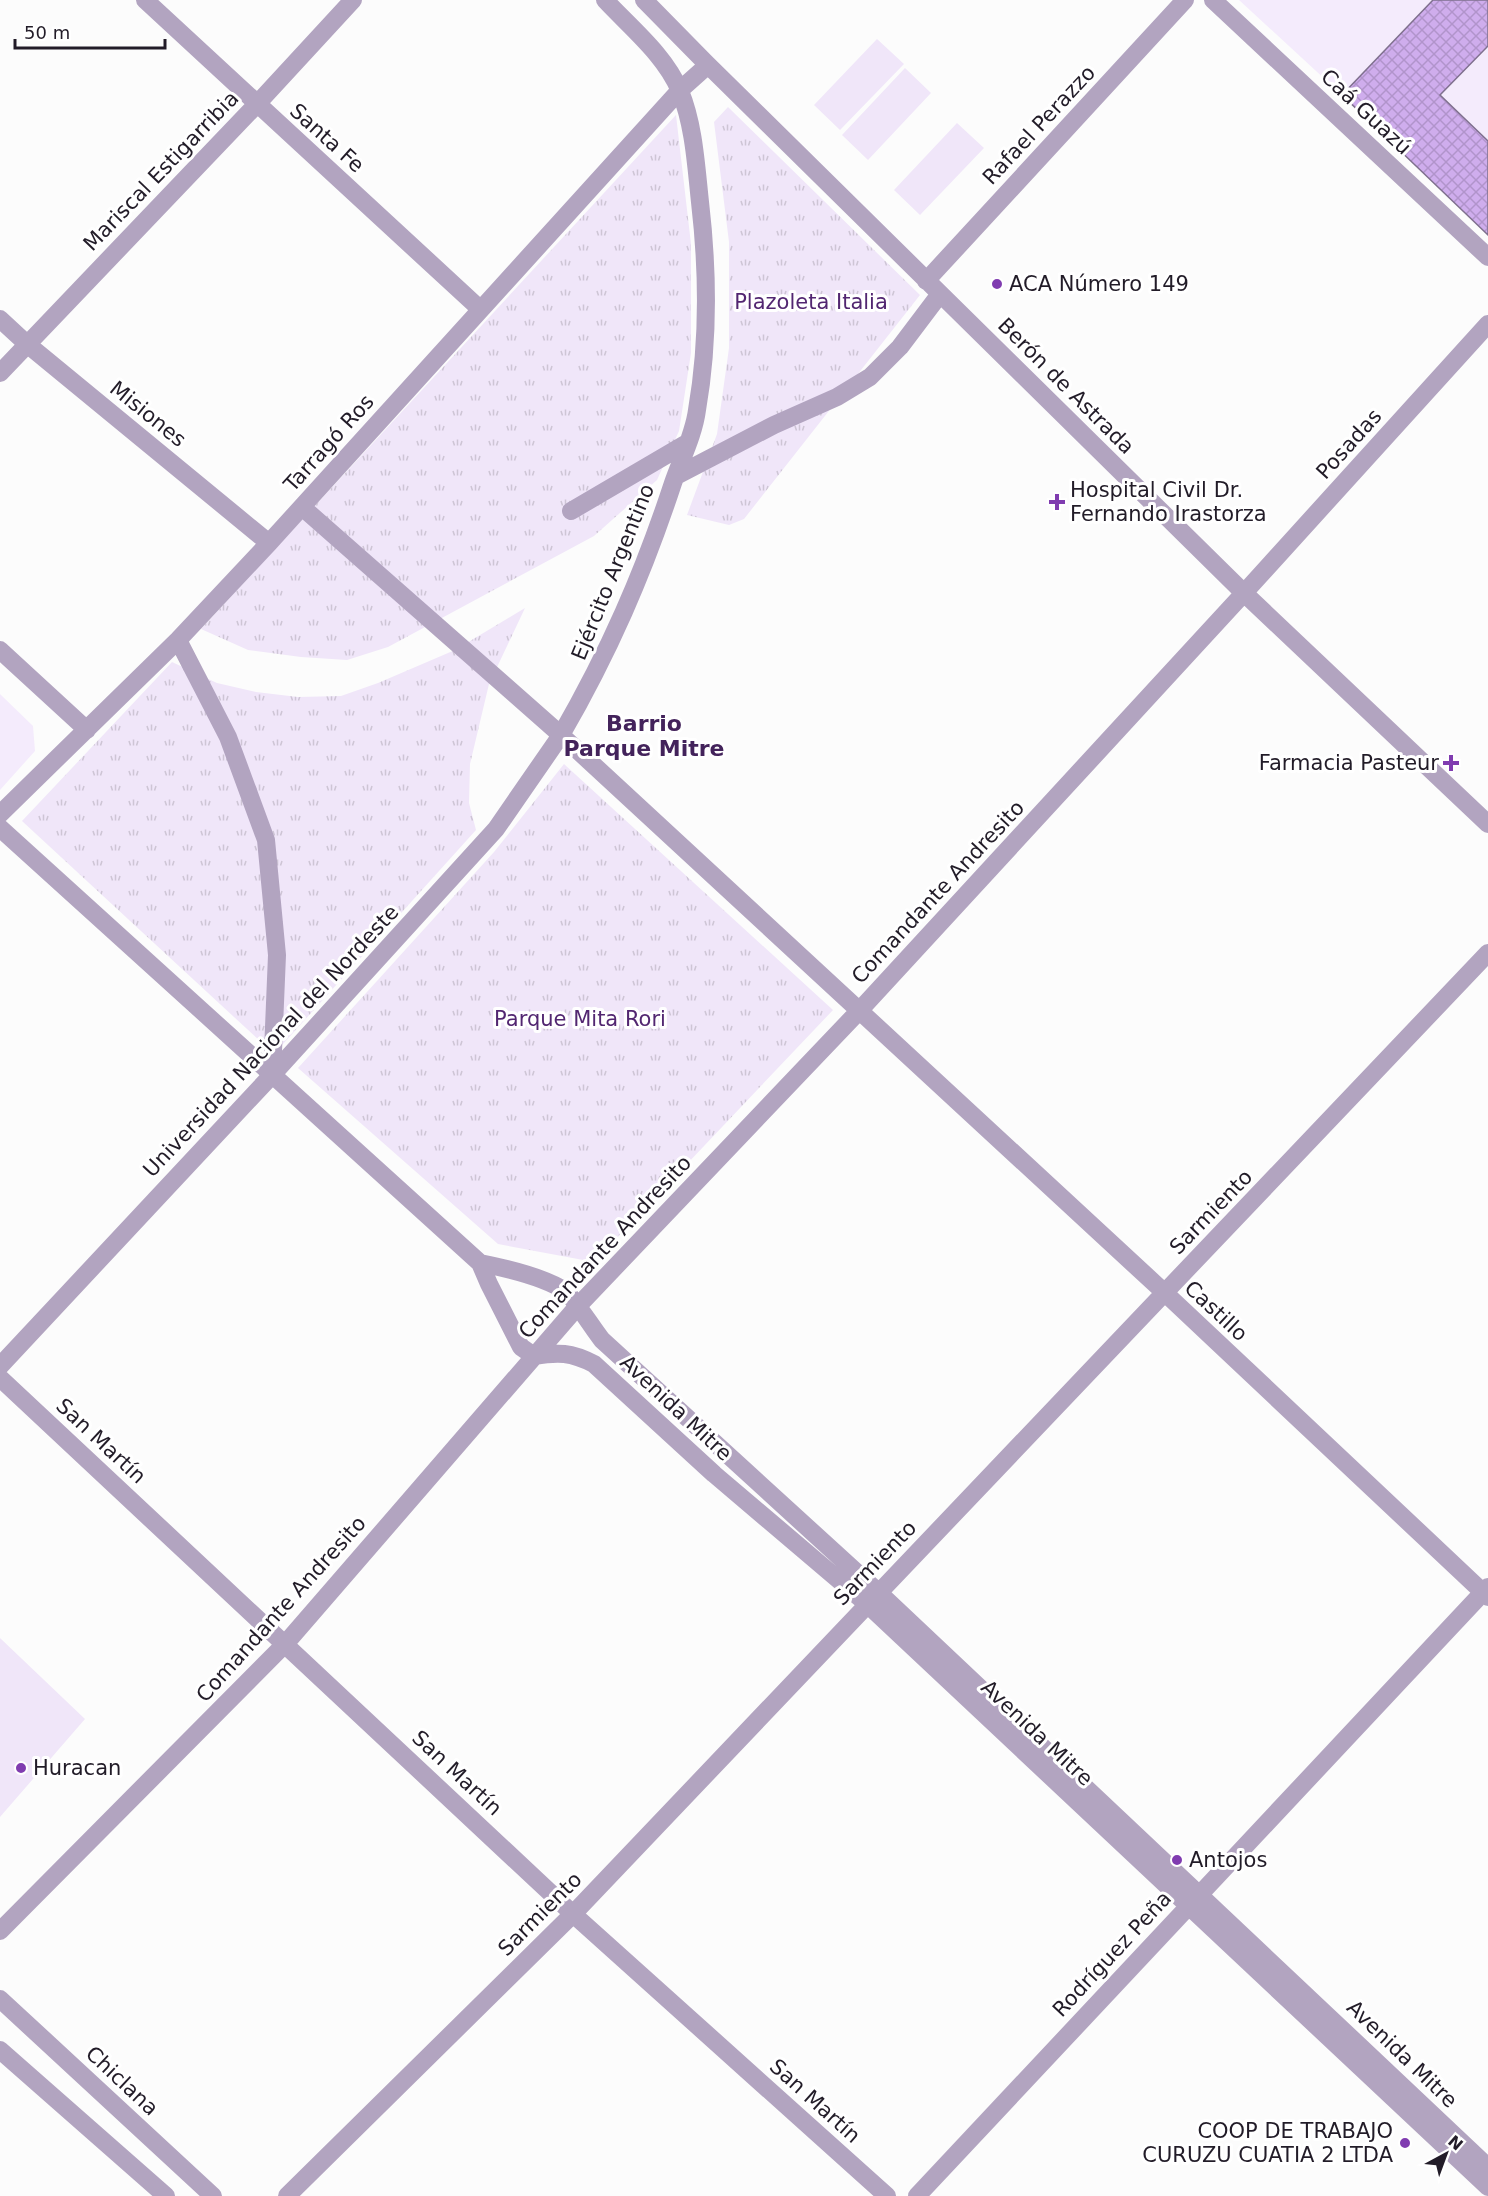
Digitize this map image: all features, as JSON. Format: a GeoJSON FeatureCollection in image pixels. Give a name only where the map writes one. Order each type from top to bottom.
{"type":"FeatureCollection","features":[{"type":"Feature","properties":{"kind":"street","name":"Santa Fe"},"geometry":{"type":"LineString","coordinates":[[145,0],[256,105],[480,309]]}},
{"type":"Feature","properties":{"kind":"street","name":"Mariscal Estigarribia"},"geometry":{"type":"LineString","coordinates":[[0,373],[353,0]]}},
{"type":"Feature","properties":{"kind":"street"},"geometry":{"type":"LineString","coordinates":[[605,0],[661,59],[680,90]]}},
{"type":"Feature","properties":{"kind":"street","name":"Berón de Astrada"},"geometry":{"type":"LineString","coordinates":[[644,0],[1244,593],[1488,824]]}},
{"type":"Feature","properties":{"kind":"street","name":"Rafael Perazzo"},"geometry":{"type":"LineString","coordinates":[[926,281],[1185,0]]}},
{"type":"Feature","properties":{"kind":"street","name":"Caá Guazú"},"geometry":{"type":"LineString","coordinates":[[1213,0],[1488,257]]}},
{"type":"Feature","properties":{"kind":"street","name":"Tarragó Ros"},"geometry":{"type":"LineString","coordinates":[[0,814],[178,640],[302,507],[680,90],[708,65]]}},
{"type":"Feature","properties":{"kind":"street","name":"Ejército Argentino"},"geometry":{"type":"LineString","coordinates":[[561,735],[592,680],[624,614],[659,527],[697,411],[706,325],[705,254],[695,153],[680,90]]}},
{"type":"Feature","properties":{"kind":"street"},"geometry":{"type":"LineString","coordinates":[[676,476],[774,425],[837,397],[870,377],[900,347],[940,294]]}},
{"type":"Feature","properties":{"kind":"street","name":"Misiones"},"geometry":{"type":"LineString","coordinates":[[0,319],[27,344],[269,543]]}},
{"type":"Feature","properties":{"kind":"street","name":"Posadas"},"geometry":{"type":"LineString","coordinates":[[1244,593],[1488,324]]}},
{"type":"Feature","properties":{"kind":"street"},"geometry":{"type":"LineString","coordinates":[[571,511],[687,443]]}},
{"type":"Feature","properties":{"kind":"street"},"geometry":{"type":"LineString","coordinates":[[302,507],[561,735],[859,1011]]}},
{"type":"Feature","properties":{"kind":"street","name":"Comandante Andresito"},"geometry":{"type":"LineString","coordinates":[[0,1931],[286,1643],[577,1307],[859,1011],[1244,593]]}},
{"type":"Feature","properties":{"kind":"street"},"geometry":{"type":"LineString","coordinates":[[178,640],[228,737],[266,840],[277,955],[272,1075]]}},
{"type":"Feature","properties":{"kind":"street"},"geometry":{"type":"LineString","coordinates":[[0,651],[87,730]]}},
{"type":"Feature","properties":{"kind":"street","name":"Universidad Nacional del Nordeste"},"geometry":{"type":"LineString","coordinates":[[0,1366],[272,1075],[496,829],[561,735]]}},
{"type":"Feature","properties":{"kind":"street"},"geometry":{"type":"LineString","coordinates":[[0,828],[480,1263],[521,1347],[534,1356]]}},
{"type":"Feature","properties":{"kind":"street","name":"Sarmiento"},"geometry":{"type":"LineString","coordinates":[[287,2196],[573,1914],[1488,953]]}},
{"type":"Feature","properties":{"kind":"street","name":"Castillo"},"geometry":{"type":"LineString","coordinates":[[859,1011],[1486,1592]]}},
{"type":"Feature","properties":{"kind":"street","name":"Avenida Mitre"},"geometry":{"type":"LineString","coordinates":[[480,1263],[517,1271],[564,1291],[602,1340],[873,1598],[1194,1900],[1488,2167]]}},
{"type":"Feature","properties":{"kind":"street","name":"Avenida Mitre"},"geometry":{"type":"LineString","coordinates":[[534,1356],[555,1353],[577,1355],[594,1364],[714,1474],[873,1598]]}},
{"type":"Feature","properties":{"kind":"street","name":"San Martín"},"geometry":{"type":"LineString","coordinates":[[0,1378],[286,1643],[573,1914],[887,2196]]}},
{"type":"Feature","properties":{"kind":"street","name":"Rodríguez Peña"},"geometry":{"type":"LineString","coordinates":[[917,2196],[1486,1592]]}},
{"type":"Feature","properties":{"kind":"street","name":"Avenida Mitre"},"geometry":{"type":"LineString","coordinates":[[1194,1900],[1488,2187]]}},
{"type":"Feature","properties":{"kind":"street","name":"Chiclana"},"geometry":{"type":"LineString","coordinates":[[0,1999],[213,2196]]}},
{"type":"Feature","properties":{"kind":"street"},"geometry":{"type":"LineString","coordinates":[[0,2050],[166,2196]]}},
{"type":"Feature","properties":{"kind":"shaded area"},"geometry":{"type":"Polygon","coordinates":[[[1239,0],[1488,0],[1488,235],[1342,95],[1239,0]]]}},
{"type":"Feature","properties":{"kind":"shaded area"},"geometry":{"type":"Polygon","coordinates":[[[0,694],[33,726],[35,751],[0,790],[0,694]]]}},
{"type":"Feature","properties":{"kind":"green space"},"geometry":{"type":"Polygon","coordinates":[[[877,39],[904,64],[840,130],[814,105],[877,39]]]}},
{"type":"Feature","properties":{"kind":"green space"},"geometry":{"type":"Polygon","coordinates":[[[905,68],[931,93],[868,160],[842,135],[905,68]]]}},
{"type":"Feature","properties":{"kind":"green space","name":"Plazoleta Italia"},"geometry":{"type":"Polygon","coordinates":[[[728,107],[920,295],[744,519],[729,525],[687,515],[717,434],[729,348],[729,242],[714,122],[728,107]]]}},
{"type":"Feature","properties":{"kind":"green space"},"geometry":{"type":"Polygon","coordinates":[[[676,115],[691,244],[691,353],[679,431],[657,480],[594,536],[388,647],[347,660],[301,657],[248,650],[201,629],[676,115]]]}},
{"type":"Feature","properties":{"kind":"green space"},"geometry":{"type":"Polygon","coordinates":[[[957,123],[984,148],[920,215],[894,190],[957,123]]]}},
{"type":"Feature","properties":{"kind":"green space"},"geometry":{"type":"Polygon","coordinates":[[[525,608],[489,684],[470,764],[469,803],[476,830],[274,1054],[22,821],[172,662],[217,683],[256,692],[298,697],[341,696],[455,650],[525,608]]]}},
{"type":"Feature","properties":{"kind":"green space","name":"Parque Mita Rori"},"geometry":{"type":"Polygon","coordinates":[[[564,764],[833,1010],[594,1262],[498,1244],[298,1068],[494,852],[564,764]]]}},
{"type":"Feature","properties":{"kind":"green space","name":"Huracan"},"geometry":{"type":"Polygon","coordinates":[[[0,1638],[85,1719],[0,1817],[0,1638]]]}},
{"type":"Feature","properties":{"kind":"building"},"geometry":{"type":"Polygon","coordinates":[[[1433,0],[1488,0],[1488,46],[1440,95],[1488,141],[1488,235],[1342,95],[1433,0]]]}},
{"type":"Feature","properties":{"kind":"place","name":"ACA Número 149"},"geometry":{"type":"Point","coordinates":[997,284]}},
{"type":"Feature","properties":{"kind":"place","name":"Hospital Civil Dr. Fernando Irastorza"},"geometry":{"type":"Point","coordinates":[1057,502]}},
{"type":"Feature","properties":{"kind":"place","name":"Farmacia Pasteur"},"geometry":{"type":"Point","coordinates":[1451,763]}},
{"type":"Feature","properties":{"kind":"place","name":"Huracan"},"geometry":{"type":"Point","coordinates":[21,1768]}},
{"type":"Feature","properties":{"kind":"place","name":"Antojos"},"geometry":{"type":"Point","coordinates":[1177,1860]}},
{"type":"Feature","properties":{"kind":"place","name":"COOP DE TRABAJO CURUZU CUATIA 2 LTDA"},"geometry":{"type":"Point","coordinates":[1405,2143]}},
{"type":"Feature","properties":{"kind":"district","name":"Barrio Parque Mitre"},"geometry":{"type":"Point","coordinates":[644,736]}}]}
